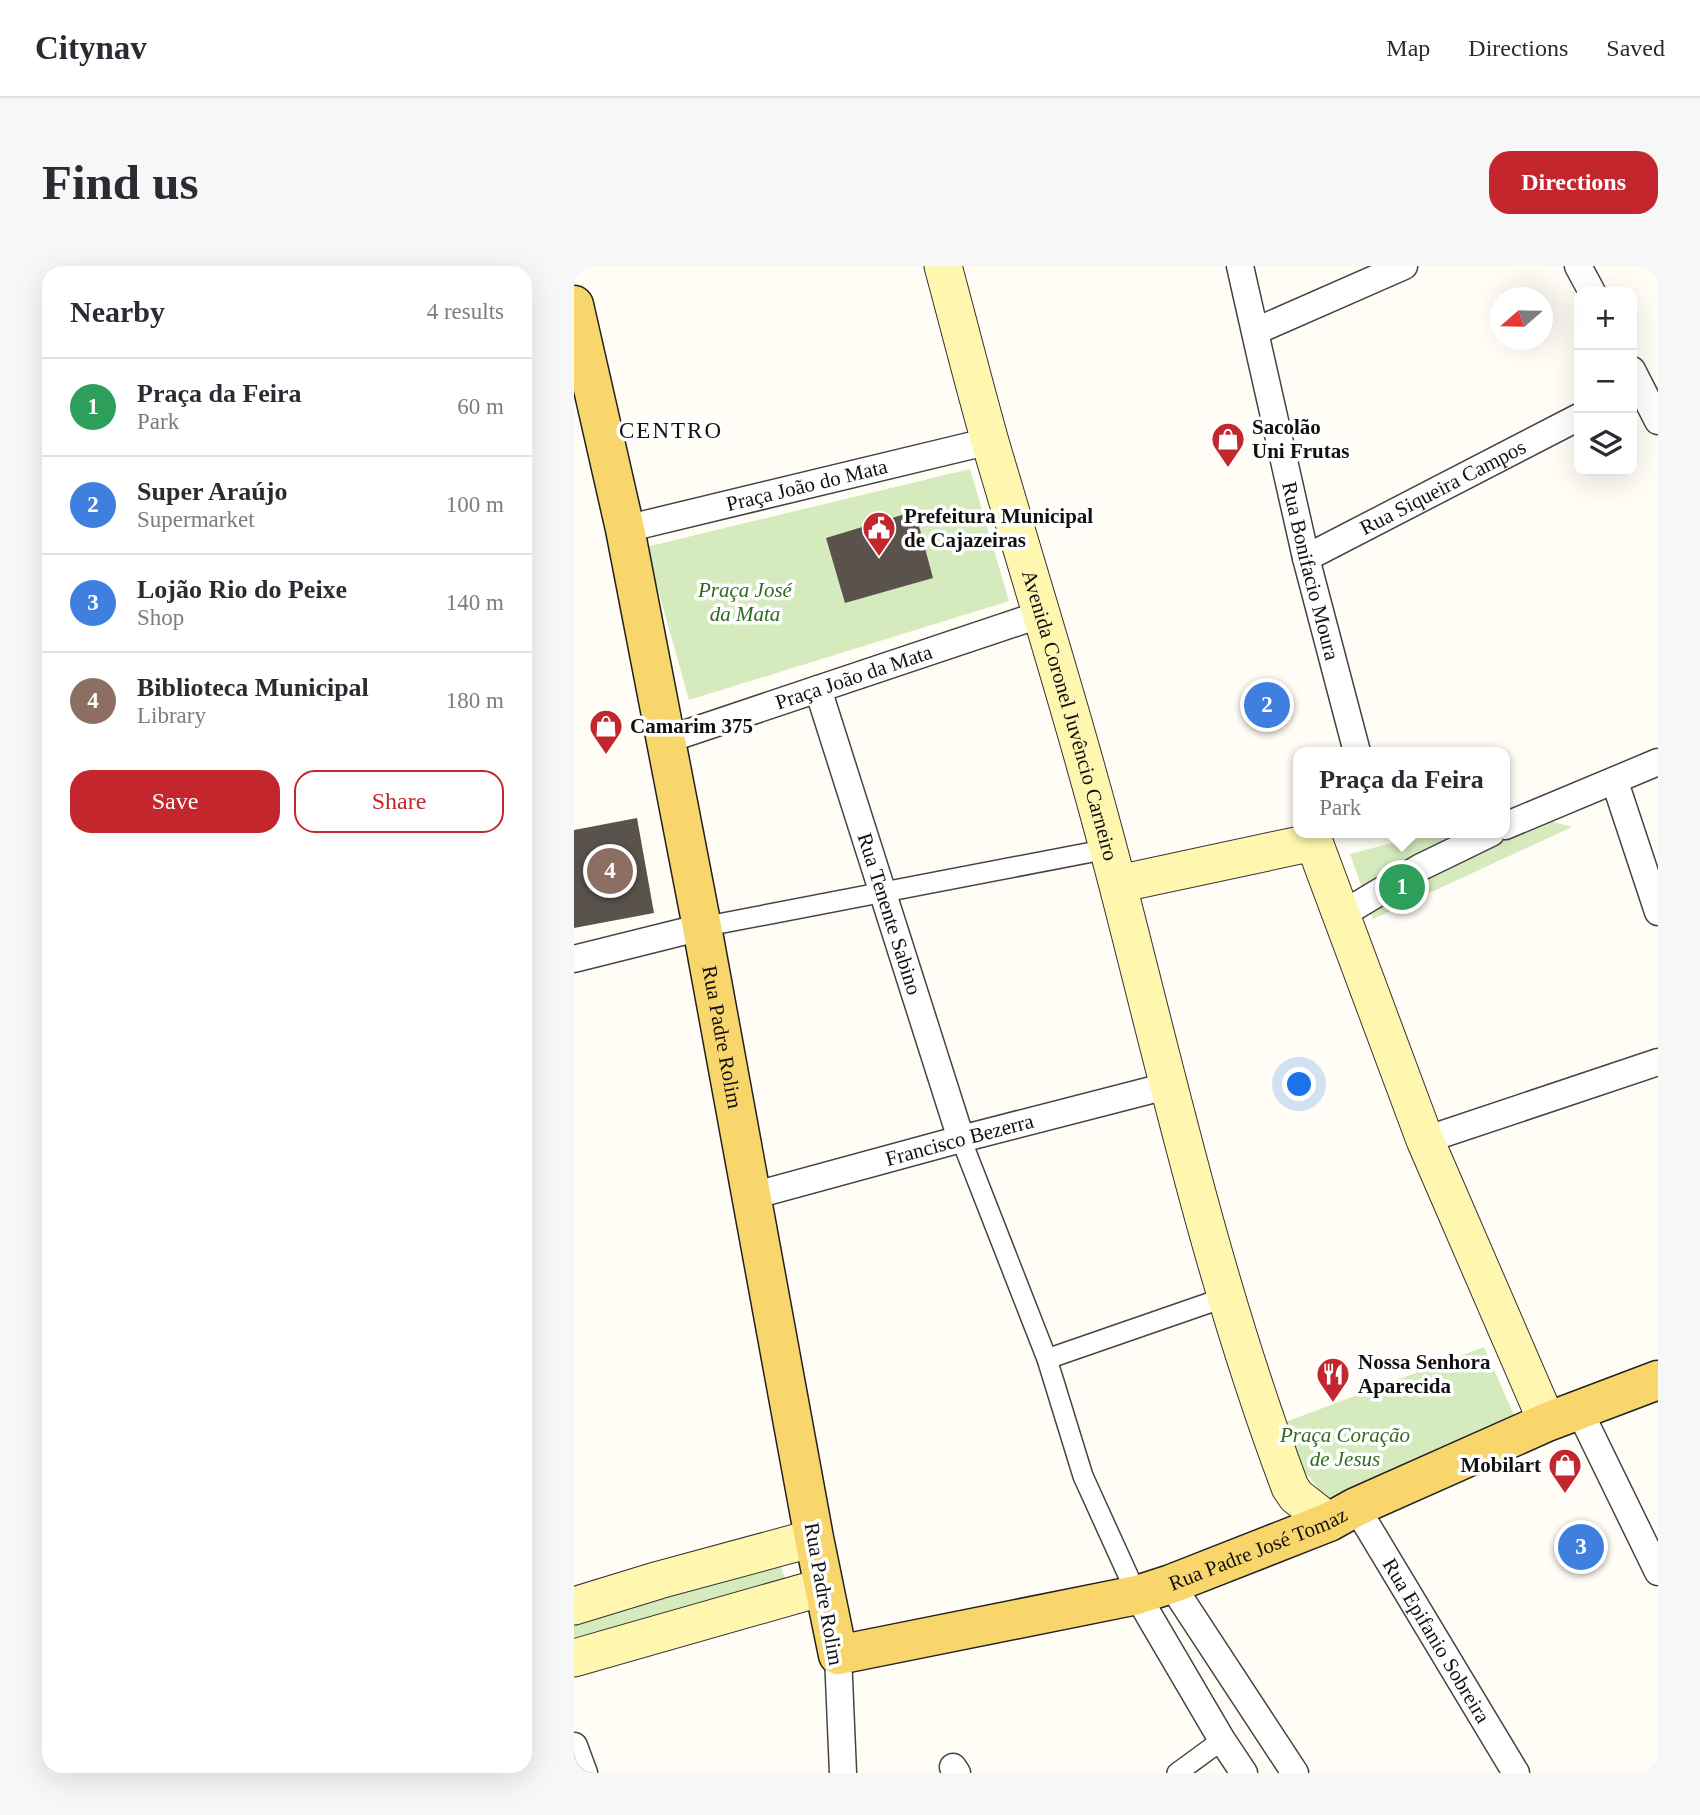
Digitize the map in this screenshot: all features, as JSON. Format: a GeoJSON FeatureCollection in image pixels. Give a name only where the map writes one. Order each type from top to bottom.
{"type":"FeatureCollection","features":[{"type":"Feature","properties":{"kind":"main road","name":"Avenida Coronel Juvêncio Carneiro"},"geometry":{"type":"LineString","coordinates":[[943,266],[990,441],[1118,884],[1167,1086],[1260,1408],[1290,1487],[1296,1496],[1343,1515]]}},
{"type":"Feature","properties":{"kind":"main road","name":"Rua Padre Rolim"},"geometry":{"type":"LineString","coordinates":[[574,305],[625,529],[838,1655]]}},
{"type":"Feature","properties":{"kind":"main road"},"geometry":{"type":"LineString","coordinates":[[1118,884],[1314,838]]}},
{"type":"Feature","properties":{"kind":"main road"},"geometry":{"type":"LineString","coordinates":[[1318,838],[1340,915],[1425,1140],[1563,1416]]}},
{"type":"Feature","properties":{"kind":"main road","name":"Rua Padre José Tomaz"},"geometry":{"type":"LineString","coordinates":[[838,1655],[1154,1589],[1343,1515],[1563,1416],[1658,1380]]}},
{"type":"Feature","properties":{"kind":"main road"},"geometry":{"type":"LineString","coordinates":[[574,1606],[814,1538]]}},
{"type":"Feature","properties":{"kind":"main road"},"geometry":{"type":"LineString","coordinates":[[574,1658],[823,1587]]}},
{"type":"Feature","properties":{"kind":"street","name":"Rua Bonifacio Moura"},"geometry":{"type":"LineString","coordinates":[[1240,266],[1306,558],[1356,747]]}},
{"type":"Feature","properties":{"kind":"street"},"geometry":{"type":"LineString","coordinates":[[1256,331],[1404,266]]}},
{"type":"Feature","properties":{"kind":"street"},"geometry":{"type":"LineString","coordinates":[[1578,266],[1589,287]]}},
{"type":"Feature","properties":{"kind":"street"},"geometry":{"type":"LineString","coordinates":[[1640,380],[1658,421]]}},
{"type":"Feature","properties":{"kind":"street","name":"Rua Siqueira Campos"},"geometry":{"type":"LineString","coordinates":[[1306,558],[1574,419]]}},
{"type":"Feature","properties":{"kind":"street","name":"Praça João do Mata"},"geometry":{"type":"LineString","coordinates":[[625,529],[990,441]]}},
{"type":"Feature","properties":{"kind":"street","name":"Praça João da Mata"},"geometry":{"type":"LineString","coordinates":[[666,740],[1042,614]]}},
{"type":"Feature","properties":{"kind":"street","name":"Rua Tenente Sabino"},"geometry":{"type":"LineString","coordinates":[[818,689],[961,1139]]}},
{"type":"Feature","properties":{"kind":"street"},"geometry":{"type":"LineString","coordinates":[[1510,824],[1658,762]]}},
{"type":"Feature","properties":{"kind":"street"},"geometry":{"type":"LineString","coordinates":[[1615,782],[1658,912]]}},
{"type":"Feature","properties":{"kind":"street"},"geometry":{"type":"LineString","coordinates":[[1340,915],[1422,867],[1482,838]]}},
{"type":"Feature","properties":{"kind":"street"},"geometry":{"type":"LineString","coordinates":[[574,960],[702,927],[1108,849]]}},
{"type":"Feature","properties":{"kind":"street"},"geometry":{"type":"LineString","coordinates":[[1425,1140],[1658,1062]]}},
{"type":"Feature","properties":{"kind":"street","name":"Francisco Bezerra"},"geometry":{"type":"LineString","coordinates":[[752,1196],[1167,1086]]}},
{"type":"Feature","properties":{"kind":"street"},"geometry":{"type":"LineString","coordinates":[[961,1139],[1047,1359],[1083,1476],[1154,1589],[1295,1773]]}},
{"type":"Feature","properties":{"kind":"street"},"geometry":{"type":"LineString","coordinates":[[1047,1359],[1226,1297]]}},
{"type":"Feature","properties":{"kind":"street"},"geometry":{"type":"LineString","coordinates":[[1563,1416],[1658,1572]]}},
{"type":"Feature","properties":{"kind":"street","name":"Rua Epifanio Sobreira"},"geometry":{"type":"LineString","coordinates":[[1343,1515],[1516,1773]]}},
{"type":"Feature","properties":{"kind":"street"},"geometry":{"type":"LineString","coordinates":[[1154,1589],[1222,1740],[1244,1773]]}},
{"type":"Feature","properties":{"kind":"street","name":"Rua Padre Rolim"},"geometry":{"type":"LineString","coordinates":[[838,1655],[841,1773]]}},
{"type":"Feature","properties":{"kind":"street"},"geometry":{"type":"LineString","coordinates":[[1177,1773],[1222,1740]]}},
{"type":"Feature","properties":{"kind":"street"},"geometry":{"type":"LineString","coordinates":[[574,1746],[584,1773]]}},
{"type":"Feature","properties":{"kind":"green space","name":"Praça José da Mata"},"geometry":{"type":"Polygon","coordinates":[[[970,469],[1009,601],[689,700],[646,547],[970,469]]]}},
{"type":"Feature","properties":{"kind":"green space"},"geometry":{"type":"Polygon","coordinates":[[[1513,811],[1572,827],[1373,919],[1350,854],[1411,838],[1510,838],[1513,811]]]}},
{"type":"Feature","properties":{"kind":"green space","name":"Praça Coração de Jesus"},"geometry":{"type":"Polygon","coordinates":[[[1484,1347],[1518,1424],[1329,1501],[1304,1471],[1283,1423],[1484,1347]]]}},
{"type":"Feature","properties":{"kind":"green space"},"geometry":{"type":"Polygon","coordinates":[[[780,1564],[785,1578],[679,1610],[574,1637],[574,1615],[780,1564]]]}},
{"type":"Feature","properties":{"kind":"building","name":"Prefeitura Municipal de Cajazeiras"},"geometry":{"type":"Polygon","coordinates":[[[915,511],[933,578],[845,603],[826,538],[915,511]]]}},
{"type":"Feature","properties":{"kind":"building"},"geometry":{"type":"Polygon","coordinates":[[[637,818],[654,913],[574,928],[574,830],[637,818]]]}},
{"type":"Feature","properties":{"kind":"place","name":"Sacolão Uni Frutas"},"geometry":{"type":"Point","coordinates":[1228,469]}},
{"type":"Feature","properties":{"kind":"place","name":"Prefeitura Municipal de Cajazeiras"},"geometry":{"type":"Point","coordinates":[879,558]}},
{"type":"Feature","properties":{"kind":"place","name":"Super Araújo"},"geometry":{"type":"Point","coordinates":[1267,705]}},
{"type":"Feature","properties":{"kind":"place","name":"Camarim 375"},"geometry":{"type":"Point","coordinates":[606,756]}},
{"type":"Feature","properties":{"kind":"place","name":"Biblioteca Municipal"},"geometry":{"type":"Point","coordinates":[610,871]}},
{"type":"Feature","properties":{"kind":"place","name":"Praça da Feira"},"geometry":{"type":"Point","coordinates":[1402,887]}},
{"type":"Feature","properties":{"kind":"place","name":"Nossa Senhora Aparecida"},"geometry":{"type":"Point","coordinates":[1333,1404]}},
{"type":"Feature","properties":{"kind":"place","name":"Mobilart"},"geometry":{"type":"Point","coordinates":[1565,1495]}},
{"type":"Feature","properties":{"kind":"place","name":"Lojão Rio do Peixe"},"geometry":{"type":"Point","coordinates":[1581,1547]}},
{"type":"Feature","properties":{"kind":"district","name":"CENTRO"},"geometry":{"type":"Point","coordinates":[671,430]}}]}
